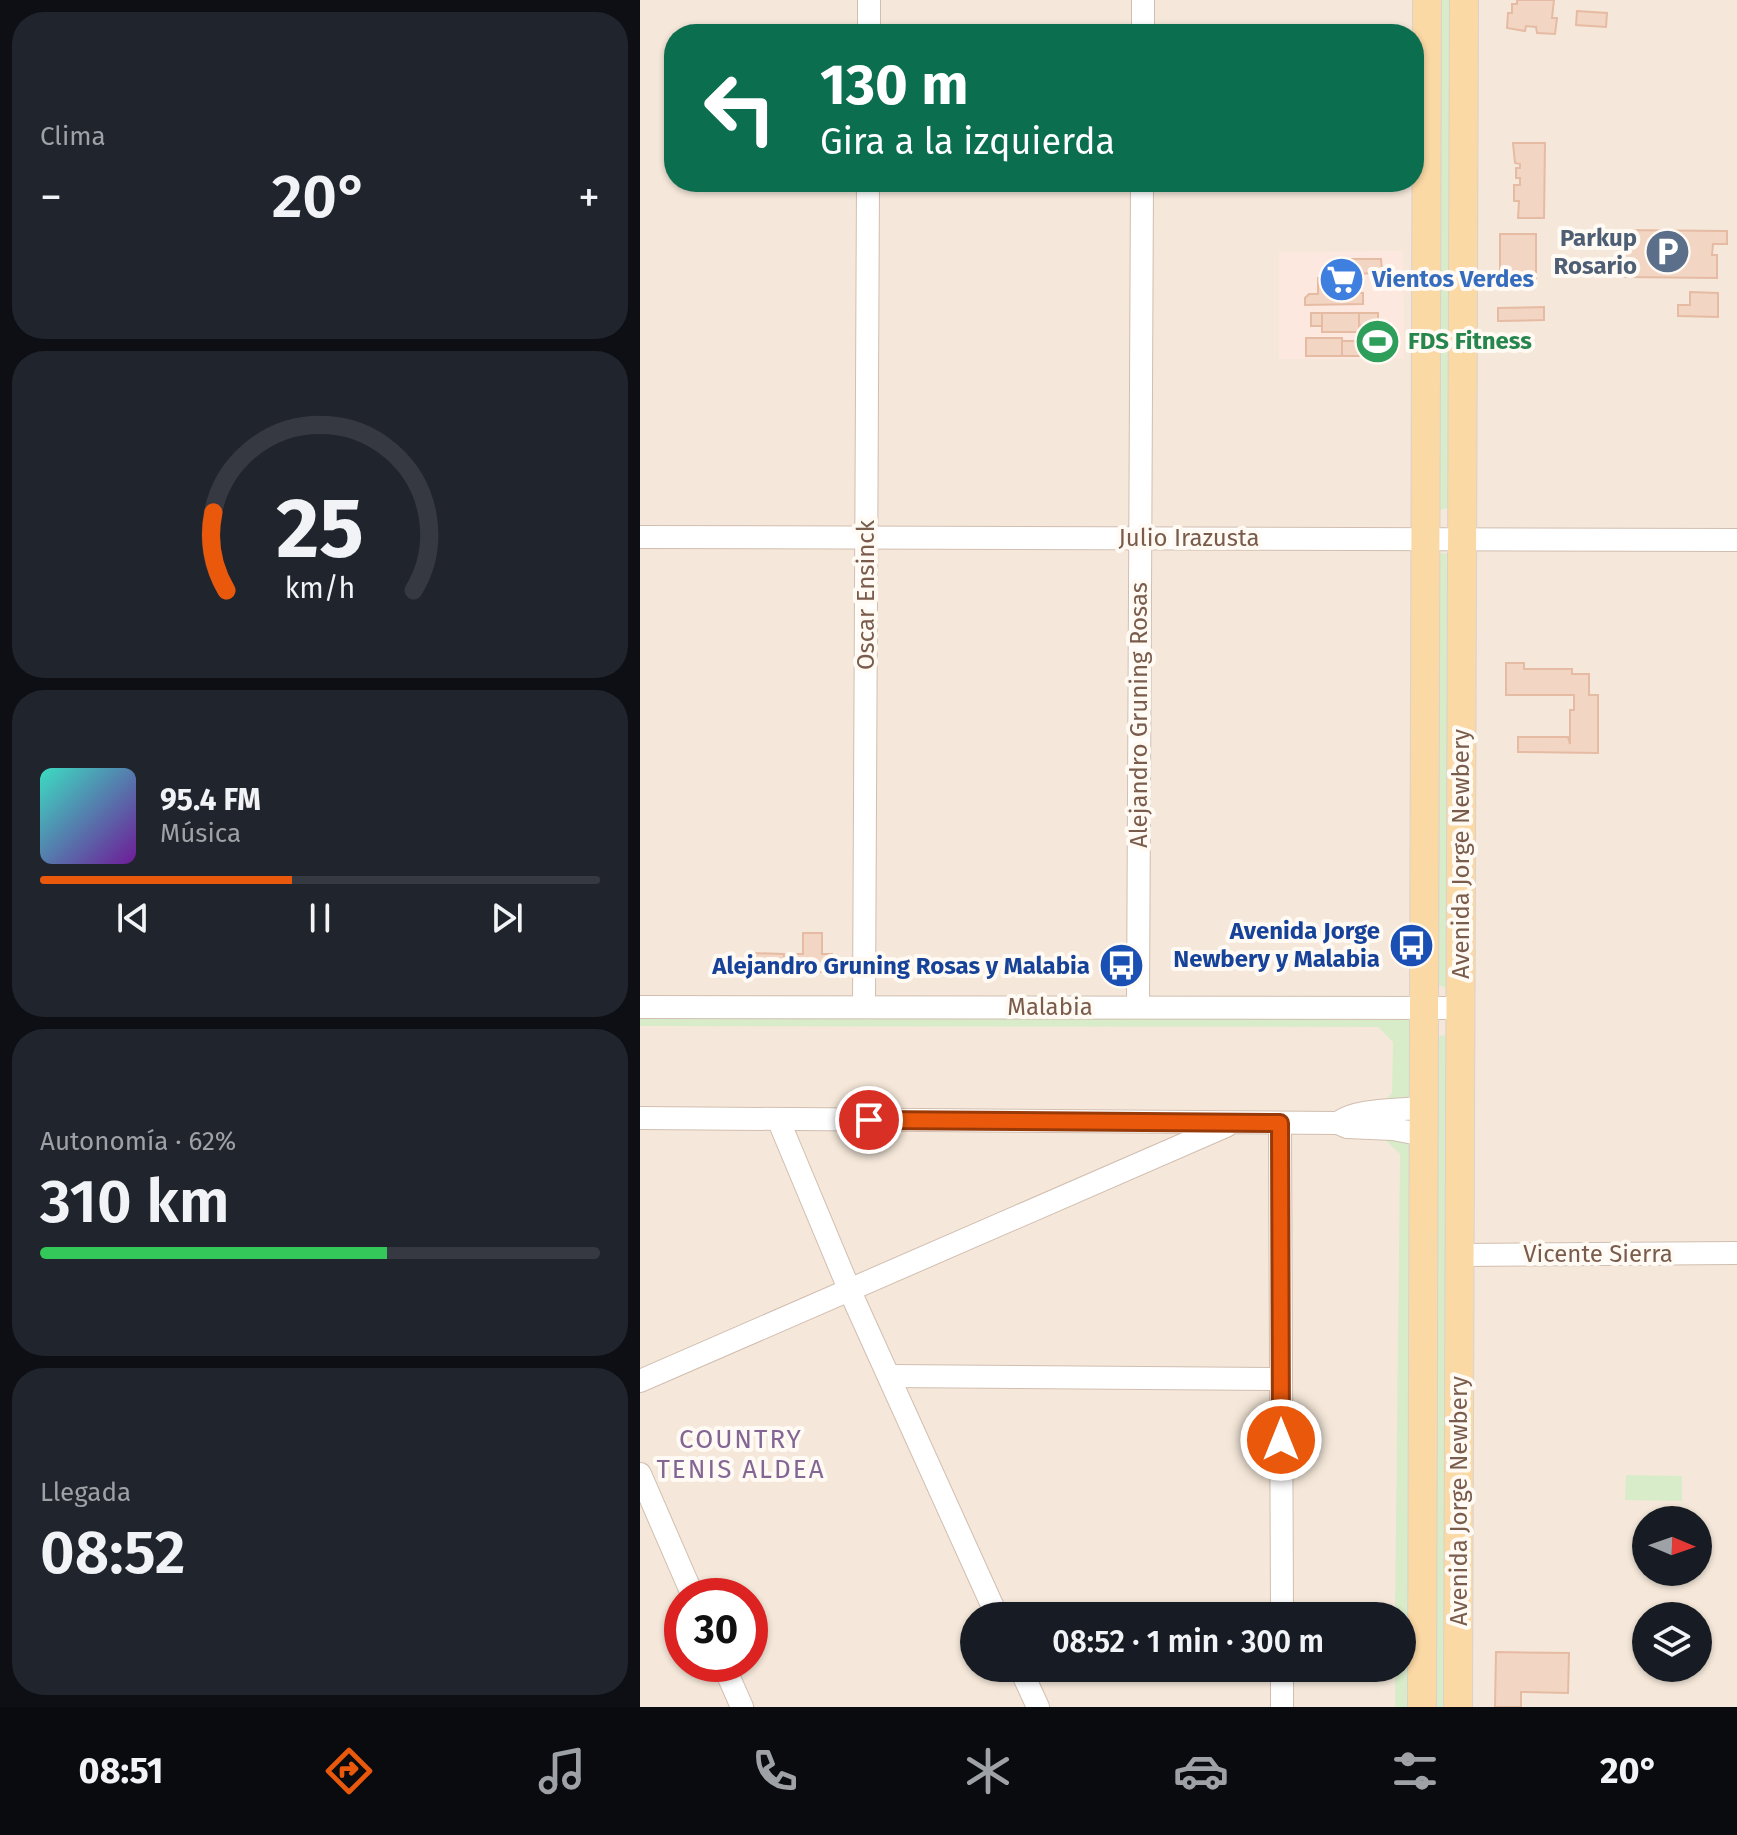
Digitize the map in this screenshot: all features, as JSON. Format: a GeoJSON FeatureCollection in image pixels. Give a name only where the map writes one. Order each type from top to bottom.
{"type":"FeatureCollection","features":[{"type":"Feature","properties":{"kind":"main road","name":"Avenida Jorge Newbery"},"geometry":{"type":"LineString","coordinates":[[1422,1707],[1427,0]]}},
{"type":"Feature","properties":{"kind":"main road","name":"Avenida Jorge Newbery"},"geometry":{"type":"LineString","coordinates":[[1458,1707],[1464,0]]}},
{"type":"Feature","properties":{"kind":"street"},"geometry":{"type":"LineString","coordinates":[[869,0],[869,24]]}},
{"type":"Feature","properties":{"kind":"street"},"geometry":{"type":"LineString","coordinates":[[1143,0],[1143,24]]}},
{"type":"Feature","properties":{"kind":"street","name":"Oscar Ensinck"},"geometry":{"type":"LineString","coordinates":[[864,1007],[868,192]]}},
{"type":"Feature","properties":{"kind":"street","name":"Alejandro Gruning Rosas"},"geometry":{"type":"LineString","coordinates":[[1138,1007],[1142,192]]}},
{"type":"Feature","properties":{"kind":"street","name":"Julio Irazusta"},"geometry":{"type":"LineString","coordinates":[[640,537],[1737,540]]}},
{"type":"Feature","properties":{"kind":"street","name":"Malabia"},"geometry":{"type":"LineString","coordinates":[[640,1007],[1461,1008]]}},
{"type":"Feature","properties":{"kind":"street"},"geometry":{"type":"LineString","coordinates":[[640,1118],[1338,1123],[1345,1118],[1367,1113],[1424,1121]]}},
{"type":"Feature","properties":{"kind":"street"},"geometry":{"type":"LineString","coordinates":[[778,1119],[849,1289],[991,1602]]}},
{"type":"Feature","properties":{"kind":"street"},"geometry":{"type":"LineString","coordinates":[[640,1381],[1234,1123]]}},
{"type":"Feature","properties":{"kind":"street"},"geometry":{"type":"LineString","coordinates":[[1280,1123],[1282,1602]]}},
{"type":"Feature","properties":{"kind":"street","name":"Vicente Sierra"},"geometry":{"type":"LineString","coordinates":[[1460,1255],[1737,1253]]}},
{"type":"Feature","properties":{"kind":"street"},"geometry":{"type":"LineString","coordinates":[[890,1376],[1281,1379]]}},
{"type":"Feature","properties":{"kind":"street"},"geometry":{"type":"LineString","coordinates":[[640,1474],[685,1578]]}},
{"type":"Feature","properties":{"kind":"street"},"geometry":{"type":"LineString","coordinates":[[731,1682],[742,1707]]}},
{"type":"Feature","properties":{"kind":"street"},"geometry":{"type":"LineString","coordinates":[[1026,1682],[1038,1707]]}},
{"type":"Feature","properties":{"kind":"street"},"geometry":{"type":"LineString","coordinates":[[1282,1682],[1282,1707]]}},
{"type":"Feature","properties":{"kind":"shaded area"},"geometry":{"type":"Polygon","coordinates":[[[640,0],[1737,0],[1737,1707],[640,1707],[640,0]]]}},
{"type":"Feature","properties":{"kind":"shaded area","name":"Vientos Verdes"},"geometry":{"type":"Polygon","coordinates":[[[1403,251],[1404,359],[1279,359],[1279,252],[1403,251]]]}},
{"type":"Feature","properties":{"kind":"green space"},"geometry":{"type":"Polygon","coordinates":[[[1436,0],[1456,0],[1451,507],[1440,510],[1435,504],[1436,0]]]}},
{"type":"Feature","properties":{"kind":"green space"},"geometry":{"type":"Polygon","coordinates":[[[1436,555],[1451,555],[1448,988],[1438,985],[1436,555]]]}},
{"type":"Feature","properties":{"kind":"green space"},"geometry":{"type":"Polygon","coordinates":[[[640,1007],[1424,1007],[1422,1707],[1395,1707],[1395,1682],[1416,1682],[1416,1602],[1395,1602],[1400,1154],[1380,1135],[1380,1106],[1392,1093],[1393,1042],[1378,1027],[640,1026],[640,1007]]]}},
{"type":"Feature","properties":{"kind":"green space"},"geometry":{"type":"Polygon","coordinates":[[[1442,1035],[1449,1039],[1449,1707],[1431,1707],[1435,1038],[1442,1035]]]}},
{"type":"Feature","properties":{"kind":"green space"},"geometry":{"type":"Polygon","coordinates":[[[1626,1475],[1682,1476],[1682,1501],[1625,1500],[1626,1475]]]}},
{"type":"Feature","properties":{"kind":"building"},"geometry":{"type":"Polygon","coordinates":[[[1517,0],[1554,0],[1552,18],[1557,18],[1555,34],[1537,33],[1536,27],[1526,26],[1525,31],[1507,28],[1508,13],[1512,13],[1512,4],[1517,4],[1517,0]]]}},
{"type":"Feature","properties":{"kind":"building"},"geometry":{"type":"Polygon","coordinates":[[[1577,11],[1607,13],[1606,27],[1576,25],[1577,11]]]}},
{"type":"Feature","properties":{"kind":"building"},"geometry":{"type":"Polygon","coordinates":[[[1513,143],[1545,143],[1544,218],[1518,218],[1519,201],[1514,201],[1514,185],[1520,185],[1516,168],[1520,168],[1520,164],[1515,163],[1513,143]]]}},
{"type":"Feature","properties":{"kind":"building","name":"Parkup Rosario"},"geometry":{"type":"Polygon","coordinates":[[[1614,230],[1727,231],[1727,244],[1713,244],[1712,255],[1717,255],[1717,278],[1623,277],[1623,241],[1614,241],[1614,230]]]}},
{"type":"Feature","properties":{"kind":"building"},"geometry":{"type":"Polygon","coordinates":[[[1500,234],[1536,234],[1536,279],[1500,279],[1500,234]]]}},
{"type":"Feature","properties":{"kind":"building"},"geometry":{"type":"Polygon","coordinates":[[[1350,259],[1381,259],[1382,273],[1350,274],[1350,259]]]}},
{"type":"Feature","properties":{"kind":"building"},"geometry":{"type":"Polygon","coordinates":[[[1375,273],[1382,273],[1382,288],[1375,288],[1375,273]]]}},
{"type":"Feature","properties":{"kind":"building"},"geometry":{"type":"Polygon","coordinates":[[[1318,278],[1332,278],[1332,291],[1363,293],[1363,304],[1305,305],[1309,294],[1318,294],[1318,278]]]}},
{"type":"Feature","properties":{"kind":"building"},"geometry":{"type":"Polygon","coordinates":[[[1690,292],[1718,293],[1718,317],[1678,316],[1678,305],[1690,305],[1690,292]]]}},
{"type":"Feature","properties":{"kind":"building"},"geometry":{"type":"Polygon","coordinates":[[[1544,307],[1544,320],[1498,321],[1498,308],[1544,307]]]}},
{"type":"Feature","properties":{"kind":"building"},"geometry":{"type":"Polygon","coordinates":[[[1311,313],[1322,313],[1322,326],[1311,326],[1311,313]]]}},
{"type":"Feature","properties":{"kind":"building"},"geometry":{"type":"Polygon","coordinates":[[[1322,313],[1359,313],[1359,332],[1322,332],[1322,313]]]}},
{"type":"Feature","properties":{"kind":"building"},"geometry":{"type":"Polygon","coordinates":[[[1359,313],[1378,313],[1378,325],[1359,325],[1359,313]]]}},
{"type":"Feature","properties":{"kind":"building"},"geometry":{"type":"Polygon","coordinates":[[[1360,336],[1388,336],[1387,346],[1360,343],[1360,336]]]}},
{"type":"Feature","properties":{"kind":"building"},"geometry":{"type":"Polygon","coordinates":[[[1306,338],[1342,338],[1342,356],[1306,356],[1306,338]]]}},
{"type":"Feature","properties":{"kind":"building"},"geometry":{"type":"Polygon","coordinates":[[[1342,341],[1387,346],[1388,356],[1342,356],[1342,341]]]}},
{"type":"Feature","properties":{"kind":"building"},"geometry":{"type":"Polygon","coordinates":[[[1506,663],[1524,663],[1524,669],[1572,669],[1572,674],[1589,674],[1589,695],[1598,695],[1598,753],[1518,752],[1518,737],[1568,737],[1570,744],[1570,710],[1574,710],[1574,695],[1506,695],[1506,663]]]}},
{"type":"Feature","properties":{"kind":"building"},"geometry":{"type":"Polygon","coordinates":[[[803,933],[822,933],[822,954],[832,954],[832,972],[790,972],[790,954],[803,954],[803,933]]]}},
{"type":"Feature","properties":{"kind":"building"},"geometry":{"type":"Polygon","coordinates":[[[751,953],[784,954],[783,972],[751,972],[751,953]]]}},
{"type":"Feature","properties":{"kind":"building"},"geometry":{"type":"Polygon","coordinates":[[[1496,1652],[1569,1653],[1568,1693],[1521,1692],[1521,1707],[1495,1707],[1496,1652]]]}},
{"type":"Feature","properties":{"kind":"place","name":"Parkup Rosario"},"geometry":{"type":"Point","coordinates":[1668,252]}},
{"type":"Feature","properties":{"kind":"place","name":"Vientos Verdes"},"geometry":{"type":"Point","coordinates":[1341,279]}},
{"type":"Feature","properties":{"kind":"place","name":"FDS Fitness"},"geometry":{"type":"Point","coordinates":[1377,341]}},
{"type":"Feature","properties":{"kind":"place","name":"Avenida Jorge Newbery y Malabia"},"geometry":{"type":"Point","coordinates":[1411,945]}},
{"type":"Feature","properties":{"kind":"place","name":"Alejandro Gruning Rosas y Malabia"},"geometry":{"type":"Point","coordinates":[1121,966]}},
{"type":"Feature","properties":{"kind":"district","name":"COUNTRY TENIS ALDEA"},"geometry":{"type":"Point","coordinates":[741,1454]}},
{"type":"Feature","properties":{"kind":"route"},"geometry":{"type":"LineString","coordinates":[[869,1120],[1280,1123],[1281,1440]]}}]}
